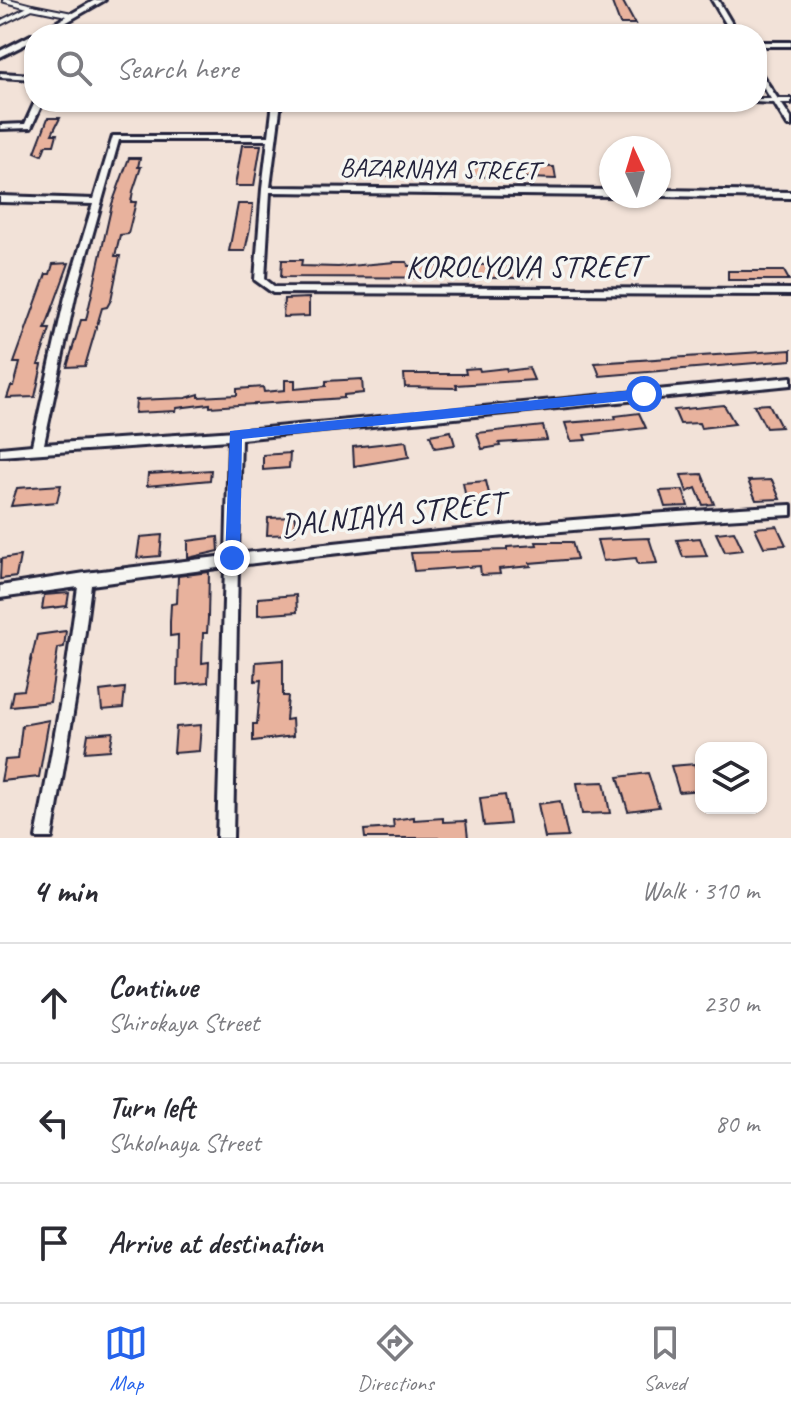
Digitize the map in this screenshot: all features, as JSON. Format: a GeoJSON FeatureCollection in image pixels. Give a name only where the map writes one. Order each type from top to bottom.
{"type":"FeatureCollection","features":[{"type":"Feature","properties":{"kind":"street"},"geometry":{"type":"LineString","coordinates":[[57,24],[101,0]]}},
{"type":"Feature","properties":{"kind":"street"},"geometry":{"type":"LineString","coordinates":[[715,0],[729,24]]}},
{"type":"Feature","properties":{"kind":"street"},"geometry":{"type":"LineString","coordinates":[[0,54],[24,42]]}},
{"type":"Feature","properties":{"kind":"street"},"geometry":{"type":"LineString","coordinates":[[767,44],[791,44]]}},
{"type":"Feature","properties":{"kind":"street"},"geometry":{"type":"LineString","coordinates":[[0,75],[24,76]]}},
{"type":"Feature","properties":{"kind":"street"},"geometry":{"type":"LineString","coordinates":[[767,89],[791,124]]}},
{"type":"Feature","properties":{"kind":"street"},"geometry":{"type":"LineString","coordinates":[[767,101],[791,101]]}},
{"type":"Feature","properties":{"kind":"street"},"geometry":{"type":"LineString","coordinates":[[0,127],[28,126],[34,112]]}},
{"type":"Feature","properties":{"kind":"street"},"geometry":{"type":"LineString","coordinates":[[275,112],[260,280],[273,290],[791,292]]}},
{"type":"Feature","properties":{"kind":"street"},"geometry":{"type":"LineString","coordinates":[[37,449],[70,297],[116,138],[271,138]]}},
{"type":"Feature","properties":{"kind":"street","name":"BAZARNAYA STREET"},"geometry":{"type":"LineString","coordinates":[[266,189],[599,193]]}},
{"type":"Feature","properties":{"kind":"street"},"geometry":{"type":"LineString","coordinates":[[671,193],[791,195]]}},
{"type":"Feature","properties":{"kind":"street"},"geometry":{"type":"LineString","coordinates":[[0,199],[96,202]]}},
{"type":"Feature","properties":{"kind":"street"},"geometry":{"type":"LineString","coordinates":[[0,452],[235,435],[791,381]]}},
{"type":"Feature","properties":{"kind":"street"},"geometry":{"type":"LineString","coordinates":[[225,838],[235,435]]}},
{"type":"Feature","properties":{"kind":"street","name":"DALNIAYA STREET"},"geometry":{"type":"LineString","coordinates":[[0,592],[232,558],[479,531],[791,510]]}},
{"type":"Feature","properties":{"kind":"street"},"geometry":{"type":"LineString","coordinates":[[44,838],[72,678],[85,579]]}},
{"type":"Feature","properties":{"kind":"lane"},"geometry":{"type":"LineString","coordinates":[[5,0],[72,15]]}},
{"type":"Feature","properties":{"kind":"lane"},"geometry":{"type":"LineString","coordinates":[[0,23],[32,7]]}},
{"type":"Feature","properties":{"kind":"building"},"geometry":{"type":"Polygon","coordinates":[[[611,0],[622,0],[635,24],[620,24],[611,0]]]}},
{"type":"Feature","properties":{"kind":"building"},"geometry":{"type":"Polygon","coordinates":[[[48,118],[60,118],[52,134],[57,134],[54,145],[46,145],[42,155],[35,152],[48,118]]]}},
{"type":"Feature","properties":{"kind":"building"},"geometry":{"type":"Polygon","coordinates":[[[242,145],[261,145],[254,186],[235,186],[242,145]]]}},
{"type":"Feature","properties":{"kind":"building"},"geometry":{"type":"Polygon","coordinates":[[[129,158],[140,158],[138,167],[141,167],[133,191],[131,202],[136,202],[128,234],[120,235],[115,256],[120,256],[111,300],[107,307],[102,308],[85,366],[67,367],[81,320],[86,320],[112,204],[129,158]]]}},
{"type":"Feature","properties":{"kind":"building"},"geometry":{"type":"Polygon","coordinates":[[[348,163],[413,166],[413,177],[346,174],[348,163]]]}},
{"type":"Feature","properties":{"kind":"building"},"geometry":{"type":"Polygon","coordinates":[[[470,165],[554,167],[556,179],[470,176],[470,165]]]}},
{"type":"Feature","properties":{"kind":"building"},"geometry":{"type":"Polygon","coordinates":[[[238,204],[253,204],[250,228],[245,251],[229,251],[238,204]]]}},
{"type":"Feature","properties":{"kind":"building"},"geometry":{"type":"Polygon","coordinates":[[[282,260],[302,260],[301,266],[338,267],[395,262],[407,262],[408,266],[529,264],[532,278],[281,277],[282,260]]]}},
{"type":"Feature","properties":{"kind":"building"},"geometry":{"type":"Polygon","coordinates":[[[69,263],[45,329],[50,329],[38,365],[42,365],[35,397],[7,398],[20,363],[14,363],[46,274],[50,274],[53,264],[69,263]]]}},
{"type":"Feature","properties":{"kind":"building"},"geometry":{"type":"Polygon","coordinates":[[[728,271],[784,271],[789,280],[728,280],[728,271]]]}},
{"type":"Feature","properties":{"kind":"building"},"geometry":{"type":"Polygon","coordinates":[[[309,298],[309,316],[283,317],[284,299],[309,298]]]}},
{"type":"Feature","properties":{"kind":"building"},"geometry":{"type":"Polygon","coordinates":[[[791,350],[791,360],[600,376],[595,363],[791,350]]]}},
{"type":"Feature","properties":{"kind":"building"},"geometry":{"type":"Polygon","coordinates":[[[479,368],[480,371],[506,368],[507,371],[529,368],[534,380],[456,385],[457,388],[405,387],[404,374],[466,374],[465,369],[479,368]]]}},
{"type":"Feature","properties":{"kind":"building"},"geometry":{"type":"Polygon","coordinates":[[[362,379],[363,393],[344,395],[344,398],[210,407],[210,404],[177,408],[176,411],[135,413],[136,400],[186,398],[199,394],[199,397],[237,395],[237,389],[263,387],[264,392],[285,390],[285,380],[295,380],[295,389],[326,386],[326,381],[362,379]]]}},
{"type":"Feature","properties":{"kind":"building"},"geometry":{"type":"Polygon","coordinates":[[[769,404],[781,427],[766,428],[754,405],[769,404]]]}},
{"type":"Feature","properties":{"kind":"building"},"geometry":{"type":"Polygon","coordinates":[[[724,405],[735,424],[701,428],[699,423],[680,424],[674,410],[724,405]]]}},
{"type":"Feature","properties":{"kind":"building"},"geometry":{"type":"Polygon","coordinates":[[[639,413],[646,428],[584,435],[586,440],[571,441],[565,423],[616,419],[615,416],[639,413]]]}},
{"type":"Feature","properties":{"kind":"building"},"geometry":{"type":"Polygon","coordinates":[[[543,426],[547,440],[499,443],[500,446],[482,449],[477,433],[543,426]]]}},
{"type":"Feature","properties":{"kind":"building"},"geometry":{"type":"Polygon","coordinates":[[[451,431],[455,445],[435,448],[430,435],[451,431]]]}},
{"type":"Feature","properties":{"kind":"building"},"geometry":{"type":"Polygon","coordinates":[[[406,441],[409,457],[354,466],[353,447],[406,441]]]}},
{"type":"Feature","properties":{"kind":"building"},"geometry":{"type":"Polygon","coordinates":[[[290,453],[289,468],[263,470],[263,455],[290,453]]]}},
{"type":"Feature","properties":{"kind":"building"},"geometry":{"type":"Polygon","coordinates":[[[211,470],[210,480],[147,486],[148,474],[211,470]]]}},
{"type":"Feature","properties":{"kind":"building"},"geometry":{"type":"Polygon","coordinates":[[[702,474],[714,504],[703,505],[696,488],[687,492],[681,475],[702,474]]]}},
{"type":"Feature","properties":{"kind":"building"},"geometry":{"type":"Polygon","coordinates":[[[772,480],[780,499],[756,500],[748,481],[772,480]]]}},
{"type":"Feature","properties":{"kind":"building"},"geometry":{"type":"Polygon","coordinates":[[[486,481],[491,502],[467,504],[463,483],[486,481]]]}},
{"type":"Feature","properties":{"kind":"building"},"geometry":{"type":"Polygon","coordinates":[[[61,485],[57,502],[11,506],[17,488],[61,485]]]}},
{"type":"Feature","properties":{"kind":"building"},"geometry":{"type":"Polygon","coordinates":[[[683,490],[688,506],[665,507],[660,491],[683,490]]]}},
{"type":"Feature","properties":{"kind":"building"},"geometry":{"type":"Polygon","coordinates":[[[296,517],[295,534],[267,535],[268,518],[296,517]]]}},
{"type":"Feature","properties":{"kind":"building"},"geometry":{"type":"Polygon","coordinates":[[[777,526],[786,545],[764,547],[755,528],[777,526]]]}},
{"type":"Feature","properties":{"kind":"building"},"geometry":{"type":"Polygon","coordinates":[[[734,531],[743,550],[725,552],[716,533],[734,531]]]}},
{"type":"Feature","properties":{"kind":"building"},"geometry":{"type":"Polygon","coordinates":[[[162,535],[160,556],[137,558],[140,537],[162,535]]]}},
{"type":"Feature","properties":{"kind":"building"},"geometry":{"type":"Polygon","coordinates":[[[218,537],[219,551],[188,558],[188,541],[218,537]]]}},
{"type":"Feature","properties":{"kind":"building"},"geometry":{"type":"Polygon","coordinates":[[[649,538],[657,563],[638,564],[636,558],[603,561],[597,540],[649,538]]]}},
{"type":"Feature","properties":{"kind":"building"},"geometry":{"type":"Polygon","coordinates":[[[700,538],[707,556],[683,557],[677,540],[700,538]]]}},
{"type":"Feature","properties":{"kind":"building"},"geometry":{"type":"Polygon","coordinates":[[[536,542],[572,542],[577,559],[530,563],[531,566],[499,569],[500,574],[481,575],[480,566],[414,571],[411,553],[507,550],[507,547],[537,545],[536,542]]]}},
{"type":"Feature","properties":{"kind":"building"},"geometry":{"type":"Polygon","coordinates":[[[20,556],[16,577],[0,579],[1,559],[20,556]]]}},
{"type":"Feature","properties":{"kind":"building"},"geometry":{"type":"Polygon","coordinates":[[[209,572],[207,633],[203,633],[202,663],[209,662],[208,682],[177,685],[178,635],[170,636],[170,622],[171,604],[177,603],[178,576],[209,572]]]}},
{"type":"Feature","properties":{"kind":"building"},"geometry":{"type":"Polygon","coordinates":[[[69,593],[67,606],[42,609],[44,595],[69,593]]]}},
{"type":"Feature","properties":{"kind":"building"},"geometry":{"type":"Polygon","coordinates":[[[296,595],[297,612],[258,615],[258,598],[296,595]]]}},
{"type":"Feature","properties":{"kind":"building"},"geometry":{"type":"Polygon","coordinates":[[[66,631],[64,647],[58,648],[50,702],[10,706],[13,691],[24,690],[37,635],[66,631]]]}},
{"type":"Feature","properties":{"kind":"building"},"geometry":{"type":"Polygon","coordinates":[[[283,660],[283,696],[288,696],[286,720],[292,719],[293,736],[253,741],[261,680],[255,681],[256,662],[283,660]]]}},
{"type":"Feature","properties":{"kind":"building"},"geometry":{"type":"Polygon","coordinates":[[[125,688],[123,708],[102,710],[100,691],[125,688]]]}},
{"type":"Feature","properties":{"kind":"building"},"geometry":{"type":"Polygon","coordinates":[[[49,720],[39,777],[1,781],[5,760],[18,759],[22,725],[49,720]]]}},
{"type":"Feature","properties":{"kind":"building"},"geometry":{"type":"Polygon","coordinates":[[[201,725],[199,751],[174,753],[176,727],[201,725]]]}},
{"type":"Feature","properties":{"kind":"building"},"geometry":{"type":"Polygon","coordinates":[[[113,732],[110,750],[85,752],[88,734],[113,732]]]}},
{"type":"Feature","properties":{"kind":"building"},"geometry":{"type":"Polygon","coordinates":[[[695,764],[695,791],[679,792],[671,766],[695,764]]]}},
{"type":"Feature","properties":{"kind":"building"},"geometry":{"type":"Polygon","coordinates":[[[648,773],[659,807],[628,811],[618,777],[648,773]]]}},
{"type":"Feature","properties":{"kind":"building"},"geometry":{"type":"Polygon","coordinates":[[[604,782],[610,813],[582,814],[577,783],[604,782]]]}},
{"type":"Feature","properties":{"kind":"building"},"geometry":{"type":"Polygon","coordinates":[[[505,795],[510,824],[484,826],[480,798],[505,795]]]}},
{"type":"Feature","properties":{"kind":"building"},"geometry":{"type":"Polygon","coordinates":[[[560,801],[568,837],[545,838],[538,804],[560,801]]]}},
{"type":"Feature","properties":{"kind":"building"},"geometry":{"type":"Polygon","coordinates":[[[414,817],[414,820],[443,818],[443,822],[466,821],[468,838],[365,838],[364,830],[394,828],[393,820],[414,817]]]}},
{"type":"Feature","properties":{"kind":"route"},"geometry":{"type":"LineString","coordinates":[[232,558],[235,435],[644,394]]}}]}
